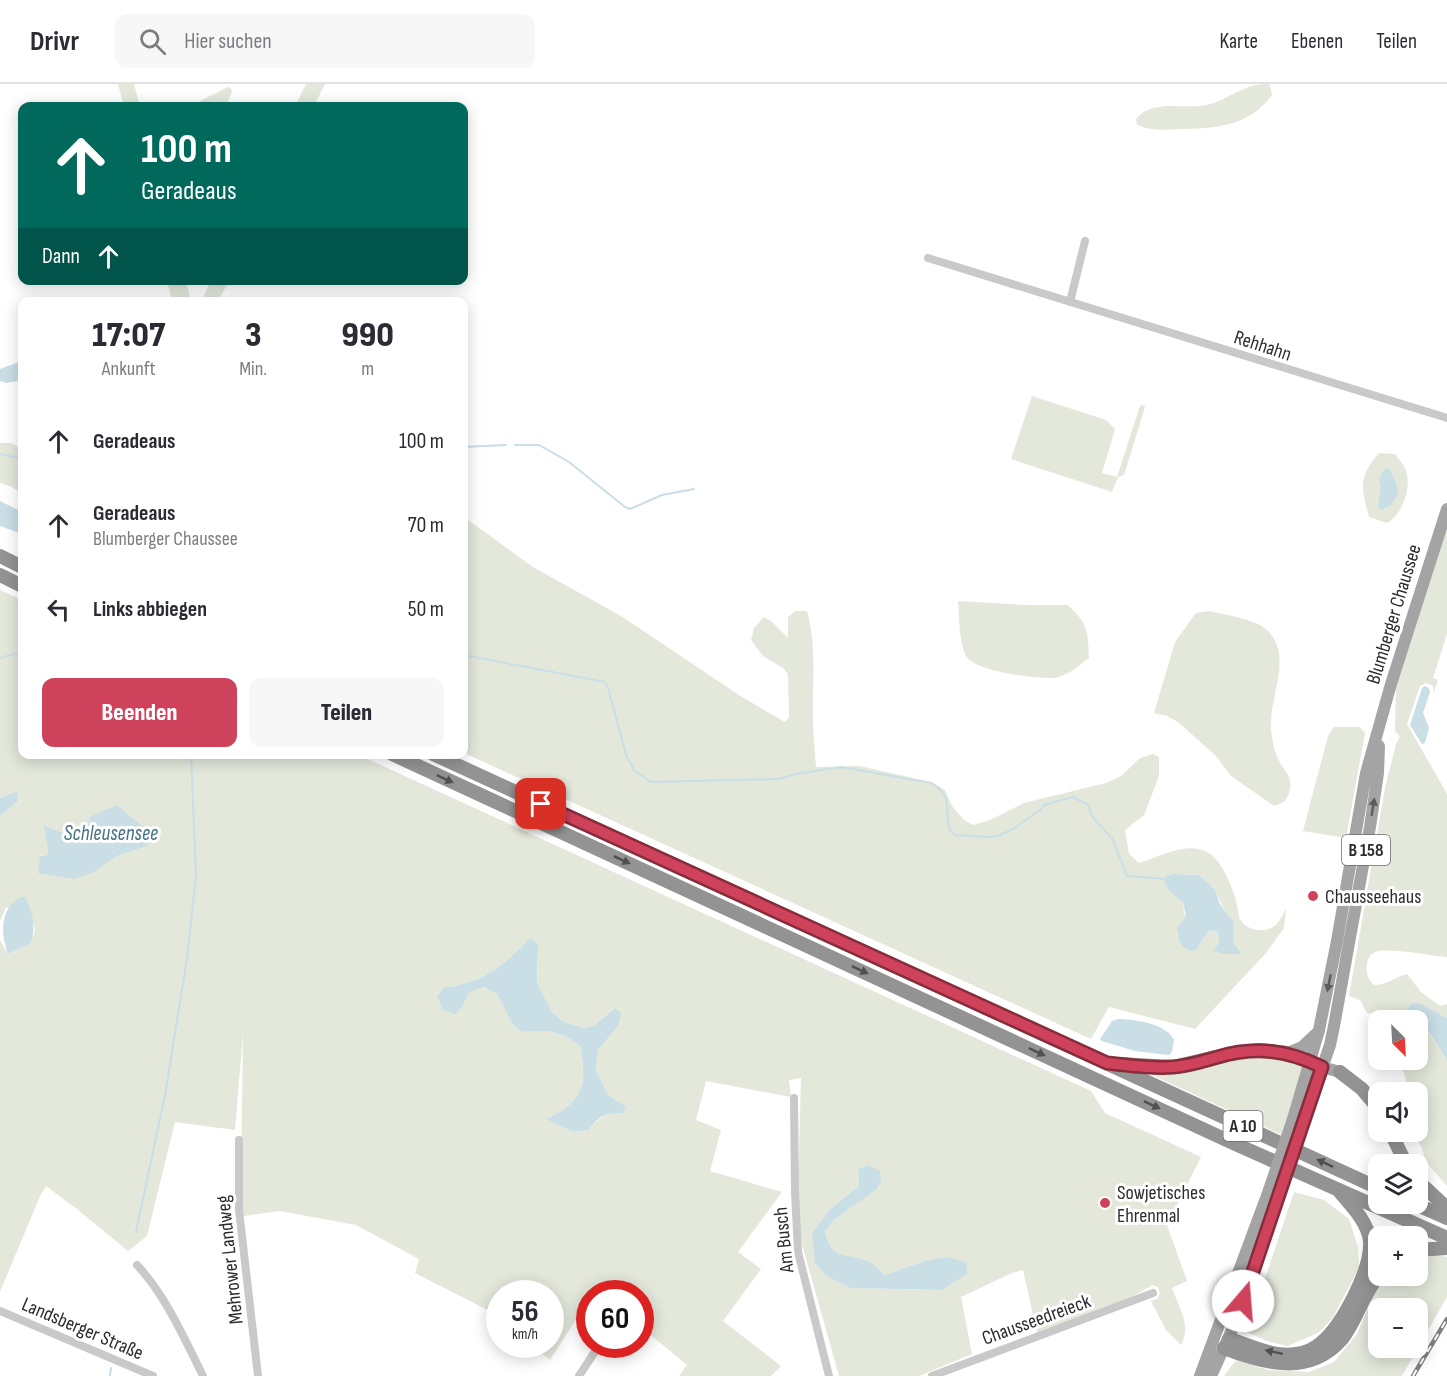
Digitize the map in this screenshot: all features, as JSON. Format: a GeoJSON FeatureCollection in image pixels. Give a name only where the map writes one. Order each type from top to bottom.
{"type":"FeatureCollection","features":[{"type":"Feature","properties":{"kind":"highway"},"geometry":{"type":"LineString","coordinates":[[0,556],[18,565]]}},
{"type":"Feature","properties":{"kind":"highway"},"geometry":{"type":"LineString","coordinates":[[0,575],[18,584]]}},
{"type":"Feature","properties":{"kind":"highway","name":"A 10"},"geometry":{"type":"LineString","coordinates":[[403,759],[1233,1143],[1447,1238]]}},
{"type":"Feature","properties":{"kind":"highway","name":"A 10"},"geometry":{"type":"LineString","coordinates":[[444,759],[1368,1183]]}},
{"type":"Feature","properties":{"kind":"highway"},"geometry":{"type":"LineString","coordinates":[[1107,1063],[1173,1067],[1194,1064],[1237,1052],[1259,1050],[1288,1053]]}},
{"type":"Feature","properties":{"kind":"highway"},"geometry":{"type":"LineString","coordinates":[[1340,1072],[1368,1096]]}},
{"type":"Feature","properties":{"kind":"highway"},"geometry":{"type":"LineString","coordinates":[[1221,1341],[1272,1353],[1295,1354],[1319,1345],[1334,1329],[1360,1283],[1370,1251],[1367,1229],[1338,1189]]}},
{"type":"Feature","properties":{"kind":"highway"},"geometry":{"type":"LineString","coordinates":[[1428,1190],[1447,1208]]}},
{"type":"Feature","properties":{"kind":"highway"},"geometry":{"type":"LineString","coordinates":[[1428,1210],[1447,1218]]}},
{"type":"Feature","properties":{"kind":"highway"},"geometry":{"type":"LineString","coordinates":[[1428,1249],[1447,1248]]}},
{"type":"Feature","properties":{"kind":"highway"},"geometry":{"type":"LineString","coordinates":[[1221,1341],[1269,1364],[1285,1366],[1304,1364],[1324,1357],[1342,1339],[1370,1286]]}},
{"type":"Feature","properties":{"kind":"main road","name":"Blumberger Chaussee"},"geometry":{"type":"LineString","coordinates":[[1221,1341],[1317,1064],[1319,1030],[1366,773],[1391,684],[1447,509]]}},
{"type":"Feature","properties":{"kind":"main road","name":"Blumberger Chaussee"},"geometry":{"type":"LineString","coordinates":[[1317,1064],[1330,1045],[1370,827],[1378,774],[1379,732]]}},
{"type":"Feature","properties":{"kind":"main road"},"geometry":{"type":"LineString","coordinates":[[1288,1053],[1302,1047],[1319,1030]]}},
{"type":"Feature","properties":{"kind":"main road"},"geometry":{"type":"LineString","coordinates":[[1330,1045],[1334,1061],[1340,1072]]}},
{"type":"Feature","properties":{"kind":"main road"},"geometry":{"type":"LineString","coordinates":[[1288,1053],[1340,1072]]}},
{"type":"Feature","properties":{"kind":"main road","name":"B 158"},"geometry":{"type":"LineString","coordinates":[[1200,1376],[1221,1341]]}},
{"type":"Feature","properties":{"kind":"main road","name":"B 158"},"geometry":{"type":"LineString","coordinates":[[1211,1376],[1221,1341]]}},
{"type":"Feature","properties":{"kind":"street"},"geometry":{"type":"LineString","coordinates":[[1070,302],[1085,241]]}},
{"type":"Feature","properties":{"kind":"street","name":"Rehhahn"},"geometry":{"type":"LineString","coordinates":[[928,258],[1447,418]]}},
{"type":"Feature","properties":{"kind":"street","name":"Am Busch"},"geometry":{"type":"LineString","coordinates":[[795,1098],[795,1192],[798,1252],[829,1376]]}},
{"type":"Feature","properties":{"kind":"street","name":"Mehrower Landweg"},"geometry":{"type":"LineString","coordinates":[[239,1140],[239,1210],[258,1376]]}},
{"type":"Feature","properties":{"kind":"street"},"geometry":{"type":"LineString","coordinates":[[137,1264],[165,1304],[203,1376]]}},
{"type":"Feature","properties":{"kind":"street","name":"Chausseedreieck"},"geometry":{"type":"LineString","coordinates":[[932,1376],[1153,1293]]}},
{"type":"Feature","properties":{"kind":"street","name":"Landsberger Straße"},"geometry":{"type":"LineString","coordinates":[[0,1311],[153,1376]]}},
{"type":"Feature","properties":{"kind":"street"},"geometry":{"type":"LineString","coordinates":[[579,1376],[591,1358]]}},
{"type":"Feature","properties":{"kind":"shaded area"},"geometry":{"type":"Polygon","coordinates":[[[118,84],[134,84],[139,102],[123,102],[118,84]]]}},
{"type":"Feature","properties":{"kind":"shaded area"},"geometry":{"type":"Polygon","coordinates":[[[306,84],[325,84],[316,102],[297,102],[306,84]]]}},
{"type":"Feature","properties":{"kind":"shaded area"},"geometry":{"type":"Polygon","coordinates":[[[1270,85],[1272,95],[1263,105],[1253,113],[1230,124],[1163,130],[1137,125],[1136,119],[1149,109],[1166,106],[1200,106],[1217,102],[1249,87],[1270,85]]]}},
{"type":"Feature","properties":{"kind":"shaded area"},"geometry":{"type":"Polygon","coordinates":[[[228,87],[231,88],[232,92],[228,102],[198,102],[228,87]]]}},
{"type":"Feature","properties":{"kind":"shaded area"},"geometry":{"type":"Polygon","coordinates":[[[168,285],[187,285],[190,297],[171,297],[168,285]]]}},
{"type":"Feature","properties":{"kind":"shaded area"},"geometry":{"type":"Polygon","coordinates":[[[209,285],[227,285],[220,297],[203,297],[209,285]]]}},
{"type":"Feature","properties":{"kind":"shaded area"},"geometry":{"type":"Polygon","coordinates":[[[1032,396],[1106,420],[1115,429],[1102,473],[1117,477],[1140,406],[1145,407],[1124,475],[1118,477],[1112,492],[1011,459],[1032,396]]]}},
{"type":"Feature","properties":{"kind":"shaded area"},"geometry":{"type":"Polygon","coordinates":[[[0,443],[11,443],[18,447],[18,491],[0,483],[0,443]]]}},
{"type":"Feature","properties":{"kind":"shaded area"},"geometry":{"type":"Polygon","coordinates":[[[1379,453],[1395,454],[1408,478],[1407,492],[1401,507],[1387,523],[1369,517],[1363,490],[1367,469],[1379,453]]]}},
{"type":"Feature","properties":{"kind":"shaded area"},"geometry":{"type":"Polygon","coordinates":[[[468,520],[533,567],[621,616],[742,697],[785,722],[789,717],[788,674],[783,668],[763,656],[751,640],[754,628],[764,617],[788,638],[788,617],[795,611],[807,611],[813,652],[813,726],[816,767],[859,766],[931,782],[945,790],[952,806],[964,820],[973,825],[990,820],[1024,803],[1106,783],[1121,776],[1140,758],[1153,754],[1159,757],[1159,776],[1144,815],[1125,830],[1129,854],[1139,863],[1189,848],[1205,851],[1223,868],[1243,923],[1251,929],[1267,930],[1276,925],[1286,909],[1284,928],[1266,953],[1195,1029],[1109,1007],[1091,1039],[468,755],[468,520]],[[1174,874],[1178,898],[1183,903],[1186,916],[1177,928],[1177,936],[1196,950],[1209,930],[1218,932],[1219,941],[1216,947],[1242,954],[1233,942],[1226,913],[1216,892],[1199,875],[1174,874]]]}},
{"type":"Feature","properties":{"kind":"shaded area"},"geometry":{"type":"Polygon","coordinates":[[[1447,530],[1447,634],[1433,678],[1438,680],[1434,693],[1433,686],[1426,683],[1420,686],[1407,724],[1447,794],[1447,957],[1381,951],[1371,955],[1367,963],[1367,970],[1368,978],[1374,985],[1383,984],[1407,974],[1421,992],[1440,1006],[1447,1004],[1447,1018],[1421,1004],[1412,1010],[1368,1010],[1367,1013],[1360,1000],[1349,996],[1385,788],[1396,744],[1400,737],[1395,731],[1396,685],[1437,552],[1447,530]]]}},
{"type":"Feature","properties":{"kind":"shaded area"},"geometry":{"type":"Polygon","coordinates":[[[0,590],[18,598],[18,759],[368,759],[1091,1091],[1105,1113],[1201,1157],[1167,1225],[1187,1281],[1172,1288],[1185,1323],[1181,1345],[1166,1330],[1151,1301],[1157,1299],[1160,1294],[1158,1287],[1152,1285],[1134,1296],[1037,1333],[1023,1270],[961,1297],[972,1354],[919,1376],[839,1376],[797,1227],[801,1078],[789,1080],[791,1097],[706,1081],[696,1120],[721,1130],[710,1171],[782,1192],[738,1252],[761,1269],[723,1321],[781,1366],[771,1376],[679,1376],[687,1365],[654,1338],[654,1280],[576,1280],[576,1320],[564,1338],[564,1280],[486,1280],[486,1309],[415,1273],[419,1259],[356,1225],[280,1211],[243,1216],[241,1183],[243,1033],[235,1130],[175,1122],[147,1236],[128,1251],[46,1186],[0,1292],[0,940],[8,954],[31,943],[35,930],[33,921],[6,907],[0,921],[0,816],[18,801],[16,791],[0,798],[0,590]],[[87,827],[48,849],[47,855],[40,856],[96,871],[117,856],[148,846],[87,827]],[[530,939],[492,971],[470,982],[445,987],[462,1007],[470,992],[482,987],[497,994],[512,1024],[522,1032],[552,1032],[566,1036],[580,1046],[583,1077],[580,1092],[569,1107],[547,1119],[573,1132],[589,1130],[601,1118],[626,1106],[608,1095],[596,1071],[598,1050],[618,1026],[613,1008],[595,1025],[584,1028],[564,1022],[553,1013],[537,983],[538,963],[530,939]],[[858,1170],[859,1186],[829,1210],[815,1263],[826,1276],[850,1288],[941,1290],[924,1261],[885,1275],[870,1262],[842,1255],[833,1249],[825,1231],[834,1220],[876,1190],[858,1170]]]}},
{"type":"Feature","properties":{"kind":"shaded area"},"geometry":{"type":"Polygon","coordinates":[[[958,601],[1067,605],[1086,628],[1089,658],[1077,668],[1053,678],[1020,675],[980,666],[971,661],[963,650],[958,601]]]}},
{"type":"Feature","properties":{"kind":"shaded area"},"geometry":{"type":"Polygon","coordinates":[[[1209,611],[1241,618],[1264,628],[1269,632],[1279,652],[1279,675],[1272,710],[1271,731],[1277,757],[1291,786],[1284,802],[1274,806],[1231,776],[1215,755],[1178,722],[1154,713],[1175,642],[1196,613],[1209,611]]]}},
{"type":"Feature","properties":{"kind":"shaded area"},"geometry":{"type":"Polygon","coordinates":[[[1334,727],[1360,727],[1365,733],[1346,838],[1303,831],[1328,736],[1334,727]]]}},
{"type":"Feature","properties":{"kind":"shaded area"},"geometry":{"type":"Polygon","coordinates":[[[1428,1032],[1447,1061],[1447,1186],[1428,1164],[1428,1154],[1424,1154],[1418,1142],[1428,1142],[1428,1082],[1406,1081],[1403,1070],[1428,1070],[1428,1032]]]}},
{"type":"Feature","properties":{"kind":"shaded area"},"geometry":{"type":"Polygon","coordinates":[[[1274,1054],[1306,1065],[1282,1135],[1139,1069],[1274,1054]]]}},
{"type":"Feature","properties":{"kind":"shaded area"},"geometry":{"type":"Polygon","coordinates":[[[1294,1192],[1324,1200],[1349,1219],[1358,1247],[1359,1268],[1332,1319],[1318,1333],[1287,1346],[1267,1341],[1247,1332],[1294,1192]]]}},
{"type":"Feature","properties":{"kind":"shaded area"},"geometry":{"type":"Polygon","coordinates":[[[1437,1255],[1447,1257],[1447,1297],[1428,1330],[1428,1298],[1372,1298],[1377,1286],[1428,1286],[1428,1257],[1437,1255]]]}},
{"type":"Feature","properties":{"kind":"shaded area"},"geometry":{"type":"Polygon","coordinates":[[[1368,1308],[1368,1358],[1412,1358],[1402,1376],[1224,1376],[1236,1360],[1268,1370],[1309,1372],[1334,1362],[1357,1334],[1368,1308]]]}},
{"type":"Feature","properties":{"kind":"water"},"geometry":{"type":"Polygon","coordinates":[[[18,362],[18,381],[6,383],[0,381],[0,369],[18,362]]]}},
{"type":"Feature","properties":{"kind":"water"},"geometry":{"type":"Polygon","coordinates":[[[1389,468],[1397,485],[1398,495],[1390,506],[1381,510],[1378,506],[1381,487],[1379,479],[1384,470],[1389,468]]]}},
{"type":"Feature","properties":{"kind":"water"},"geometry":{"type":"Polygon","coordinates":[[[0,501],[18,510],[18,533],[0,526],[0,501]]]}},
{"type":"Feature","properties":{"kind":"water"},"geometry":{"type":"Polygon","coordinates":[[[1425,686],[1430,692],[1423,713],[1429,728],[1425,743],[1422,744],[1410,725],[1422,688],[1425,686]]]}},
{"type":"Feature","properties":{"kind":"water"},"geometry":{"type":"Polygon","coordinates":[[[17,791],[18,801],[0,816],[0,798],[17,791]]]}},
{"type":"Feature","properties":{"kind":"water","name":"Schleusensee"},"geometry":{"type":"Polygon","coordinates":[[[117,805],[148,831],[148,846],[117,856],[96,871],[75,879],[38,873],[40,856],[47,855],[48,849],[44,826],[64,833],[67,839],[87,827],[90,817],[117,805]]]}},
{"type":"Feature","properties":{"kind":"water"},"geometry":{"type":"Polygon","coordinates":[[[1199,875],[1216,892],[1220,904],[1234,923],[1233,942],[1242,954],[1225,954],[1214,951],[1219,941],[1218,932],[1209,930],[1196,950],[1190,951],[1181,944],[1177,928],[1186,916],[1183,903],[1164,883],[1166,876],[1199,875]]]}},
{"type":"Feature","properties":{"kind":"water"},"geometry":{"type":"Polygon","coordinates":[[[21,897],[25,897],[32,914],[33,937],[31,943],[8,954],[3,930],[4,922],[9,907],[21,897]]]}},
{"type":"Feature","properties":{"kind":"water"},"geometry":{"type":"Polygon","coordinates":[[[530,938],[538,944],[537,983],[553,1013],[564,1022],[584,1028],[595,1025],[614,1008],[621,1013],[618,1026],[598,1050],[596,1071],[608,1095],[626,1106],[623,1113],[603,1116],[589,1130],[573,1132],[546,1119],[569,1106],[580,1090],[583,1071],[580,1046],[566,1036],[552,1032],[522,1032],[512,1024],[497,994],[483,987],[470,992],[462,1007],[455,1014],[443,1010],[437,996],[445,987],[470,982],[492,971],[530,938]]]}},
{"type":"Feature","properties":{"kind":"water"},"geometry":{"type":"Polygon","coordinates":[[[1413,1003],[1421,1004],[1447,1018],[1447,1061],[1428,1031],[1428,1010],[1408,1010],[1413,1003]]]}},
{"type":"Feature","properties":{"kind":"water"},"geometry":{"type":"Polygon","coordinates":[[[1118,1019],[1141,1021],[1165,1030],[1174,1040],[1172,1052],[1169,1055],[1135,1051],[1102,1041],[1100,1039],[1112,1021],[1118,1019]]]}},
{"type":"Feature","properties":{"kind":"water"},"geometry":{"type":"Polygon","coordinates":[[[867,1165],[880,1171],[881,1181],[876,1190],[834,1220],[825,1231],[832,1248],[842,1255],[874,1264],[885,1275],[924,1261],[948,1257],[967,1263],[967,1274],[942,1290],[850,1288],[826,1276],[815,1263],[812,1234],[829,1210],[859,1186],[858,1170],[867,1165]]]}},
{"type":"Feature","properties":{"kind":"waterway"},"geometry":{"type":"LineString","coordinates":[[468,447],[506,445]]}},
{"type":"Feature","properties":{"kind":"waterway"},"geometry":{"type":"LineString","coordinates":[[515,445],[539,445],[569,462],[630,509],[662,495],[694,489]]}},
{"type":"Feature","properties":{"kind":"waterway"},"geometry":{"type":"LineString","coordinates":[[0,454],[18,458]]}},
{"type":"Feature","properties":{"kind":"waterway"},"geometry":{"type":"LineString","coordinates":[[0,658],[18,653]]}},
{"type":"Feature","properties":{"kind":"waterway"},"geometry":{"type":"LineString","coordinates":[[468,656],[605,682],[626,755],[635,771],[651,782],[778,779],[841,767],[931,783],[945,796],[948,824],[955,835],[987,837],[998,836],[1013,829],[1044,805],[1073,797],[1088,805],[1092,816],[1113,840],[1127,876],[1165,879]]}},
{"type":"Feature","properties":{"kind":"waterway"},"geometry":{"type":"LineString","coordinates":[[136,1232],[165,1095],[187,959],[196,876],[191,759]]}},
{"type":"Feature","properties":{"kind":"waterway"},"geometry":{"type":"LineString","coordinates":[[110,1376],[111,1368]]}},
{"type":"Feature","properties":{"kind":"railway"},"geometry":{"type":"LineString","coordinates":[[1413,1376],[1447,1319]]}},
{"type":"Feature","properties":{"kind":"place","name":"Chausseehaus"},"geometry":{"type":"Point","coordinates":[1313,896]}},
{"type":"Feature","properties":{"kind":"place","name":"Sowjetisches Ehrenmal"},"geometry":{"type":"Point","coordinates":[1105,1203]}},
{"type":"Feature","properties":{"kind":"route"},"geometry":{"type":"LineString","coordinates":[[541,804],[1107,1063],[1173,1067],[1194,1064],[1237,1052],[1259,1050],[1288,1053],[1322,1067],[1243,1301]]}}]}
